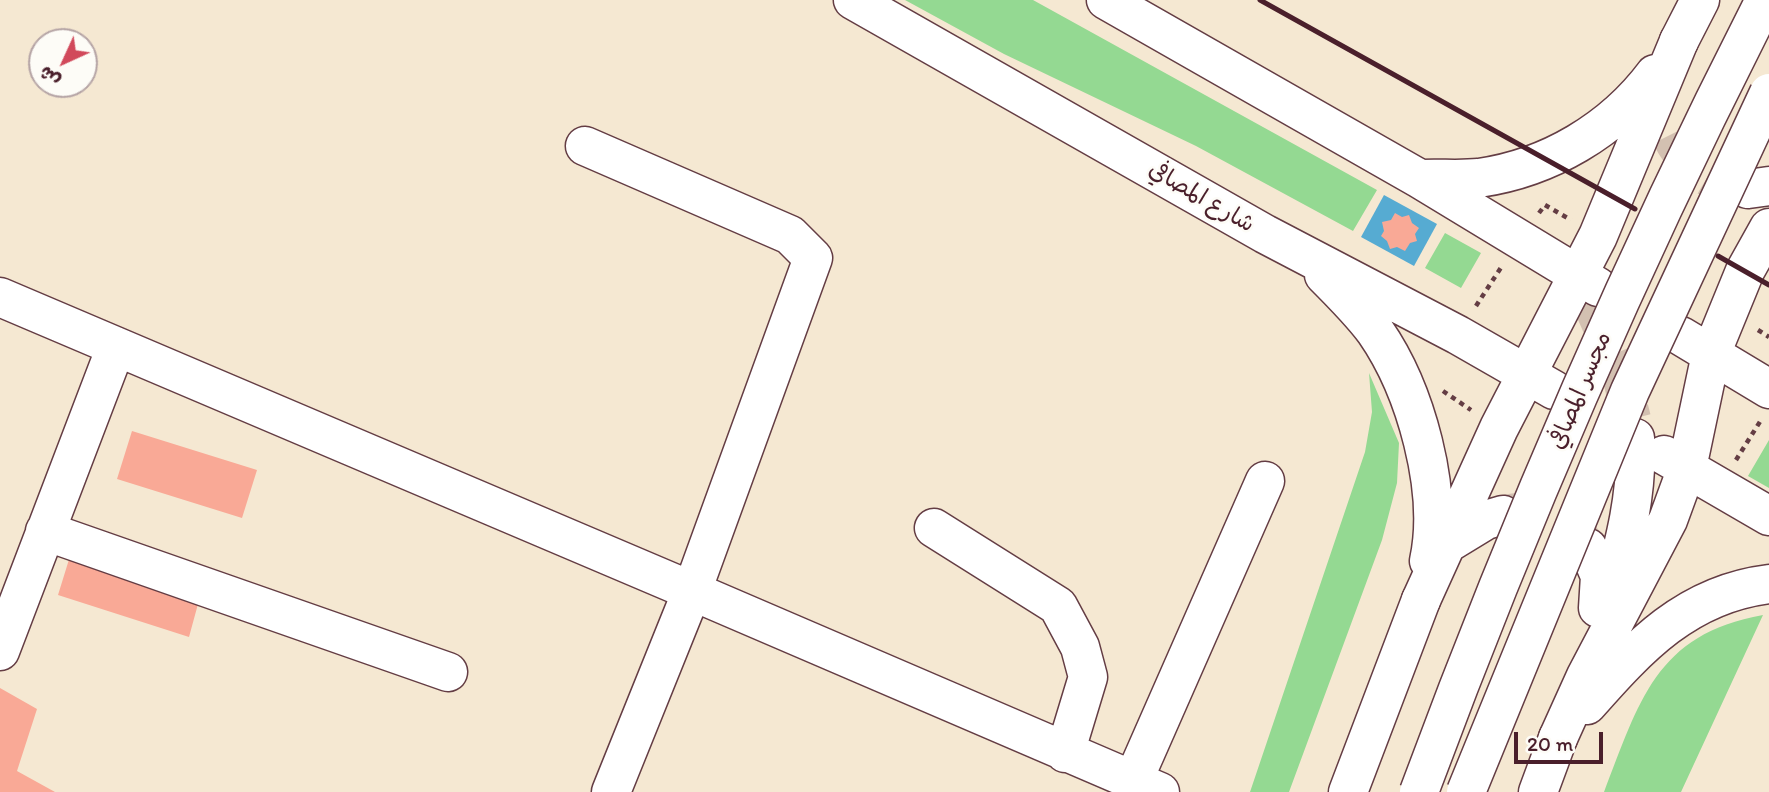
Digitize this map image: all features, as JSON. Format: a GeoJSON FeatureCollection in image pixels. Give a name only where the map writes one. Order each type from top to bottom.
{"type":"FeatureCollection","features":[{"type":"Feature","properties":{"kind":"main road","name":"شارع المصافي"},"geometry":{"type":"LineString","coordinates":[[853,0],[1265,234],[1458,335],[1540,382]]}},
{"type":"Feature","properties":{"kind":"main road"},"geometry":{"type":"LineString","coordinates":[[1106,0],[1420,178],[1589,288]]}},
{"type":"Feature","properties":{"kind":"main road"},"geometry":{"type":"LineString","coordinates":[[1348,792],[1421,600],[1446,545],[1540,382],[1589,288],[1598,236],[1679,41],[1700,0]]}},
{"type":"Feature","properties":{"kind":"main road","name":"مجسر المصافي"},"geometry":{"type":"LineString","coordinates":[[1419,792],[1501,580],[1572,412],[1640,257],[1765,0]]}},
{"type":"Feature","properties":{"kind":"main road"},"geometry":{"type":"LineString","coordinates":[[1420,178],[1479,178],[1547,159],[1590,138],[1635,100],[1679,41]]}},
{"type":"Feature","properties":{"kind":"main road"},"geometry":{"type":"LineString","coordinates":[[1664,78],[1665,125],[1670,135]]}},
{"type":"Feature","properties":{"kind":"main road","name":"مجسر المصافي"},"geometry":{"type":"LineString","coordinates":[[1466,792],[1625,403],[1769,93]]}},
{"type":"Feature","properties":{"kind":"main road"},"geometry":{"type":"LineString","coordinates":[[585,146],[790,235],[813,258],[692,591],[611,792]]}},
{"type":"Feature","properties":{"kind":"main road"},"geometry":{"type":"LineString","coordinates":[[1538,792],[1558,738],[1586,676],[1668,520],[1687,468],[1696,345],[1745,271],[1769,228]]}},
{"type":"Feature","properties":{"kind":"main road"},"geometry":{"type":"LineString","coordinates":[[1265,234],[1325,276],[1375,331],[1407,391],[1430,468],[1434,538],[1421,600]]}},
{"type":"Feature","properties":{"kind":"main road"},"geometry":{"type":"LineString","coordinates":[[0,298],[692,591],[1065,753],[1123,784],[1265,481]]}},
{"type":"Feature","properties":{"kind":"main road"},"geometry":{"type":"LineString","coordinates":[[1696,345],[1769,389]]}},
{"type":"Feature","properties":{"kind":"main road"},"geometry":{"type":"LineString","coordinates":[[0,651],[116,347]]}},
{"type":"Feature","properties":{"kind":"main road"},"geometry":{"type":"LineString","coordinates":[[1586,676],[1626,540],[1633,495],[1635,438],[1769,516]]}},
{"type":"Feature","properties":{"kind":"main road"},"geometry":{"type":"LineString","coordinates":[[1446,545],[1486,520],[1503,515]]}},
{"type":"Feature","properties":{"kind":"main road"},"geometry":{"type":"LineString","coordinates":[[934,528],[1058,606],[1080,647],[1088,677],[1065,753]]}},
{"type":"Feature","properties":{"kind":"main road"},"geometry":{"type":"LineString","coordinates":[[45,531],[448,672]]}},
{"type":"Feature","properties":{"kind":"main road"},"geometry":{"type":"LineString","coordinates":[[1588,548],[1600,576],[1597,634]]}},
{"type":"Feature","properties":{"kind":"main road"},"geometry":{"type":"LineString","coordinates":[[1558,738],[1626,661],[1675,617],[1718,597],[1769,584]]}},
{"type":"Feature","properties":{"kind":"path"},"geometry":{"type":"LineString","coordinates":[[1458,335],[1545,205],[1598,236]]}},
{"type":"Feature","properties":{"kind":"green space"},"geometry":{"type":"Polygon","coordinates":[[[905,0],[1033,0],[1377,190],[1353,231],[1196,146],[1004,54],[905,0]]]}},
{"type":"Feature","properties":{"kind":"green space"},"geometry":{"type":"Polygon","coordinates":[[[1445,233],[1481,253],[1461,288],[1425,268],[1445,233]]]}},
{"type":"Feature","properties":{"kind":"green space"},"geometry":{"type":"Polygon","coordinates":[[[1369,373],[1399,443],[1397,483],[1382,540],[1289,792],[1250,792],[1365,452],[1372,412],[1369,373]]]}},
{"type":"Feature","properties":{"kind":"green space"},"geometry":{"type":"Polygon","coordinates":[[[1769,440],[1769,488],[1748,476],[1769,440]]]}},
{"type":"Feature","properties":{"kind":"green space"},"geometry":{"type":"Polygon","coordinates":[[[1763,615],[1681,792],[1604,792],[1641,702],[1656,677],[1674,656],[1698,638],[1727,624],[1763,615]]]}},
{"type":"Feature","properties":{"kind":"water"},"geometry":{"type":"Polygon","coordinates":[[[1384,195],[1437,224],[1414,266],[1361,237],[1384,195]]]}},
{"type":"Feature","properties":{"kind":"building"},"geometry":{"type":"Polygon","coordinates":[[[1395,213],[1402,217],[1409,215],[1412,223],[1419,228],[1415,234],[1417,241],[1410,243],[1405,251],[1397,247],[1390,249],[1381,236],[1384,231],[1382,222],[1391,220],[1395,213]]]}},
{"type":"Feature","properties":{"kind":"building"},"geometry":{"type":"Polygon","coordinates":[[[132,431],[257,470],[242,518],[117,479],[132,431]]]}},
{"type":"Feature","properties":{"kind":"building"},"geometry":{"type":"Polygon","coordinates":[[[71,553],[201,593],[189,637],[58,595],[71,553]]]}},
{"type":"Feature","properties":{"kind":"building"},"geometry":{"type":"Polygon","coordinates":[[[0,688],[37,709],[17,771],[55,792],[0,792],[0,688]]]}},
{"type":"Feature","properties":{"kind":"tunnel"},"geometry":{"type":"LineString","coordinates":[[1670,135],[1684,157],[1702,173],[1723,184],[1748,189]]}},
{"type":"Feature","properties":{"kind":"tunnel"},"geometry":{"type":"LineString","coordinates":[[1591,302],[1618,364],[1632,419]]}},
{"type":"Feature","properties":{"kind":"tunnel"},"geometry":{"type":"LineString","coordinates":[[1503,515],[1527,512],[1551,517],[1572,530],[1588,548]]}},
{"type":"Feature","properties":{"kind":"railway"},"geometry":{"type":"LineString","coordinates":[[1260,0],[1635,209]]}},
{"type":"Feature","properties":{"kind":"railway"},"geometry":{"type":"LineString","coordinates":[[1718,256],[1769,285]]}}]}
